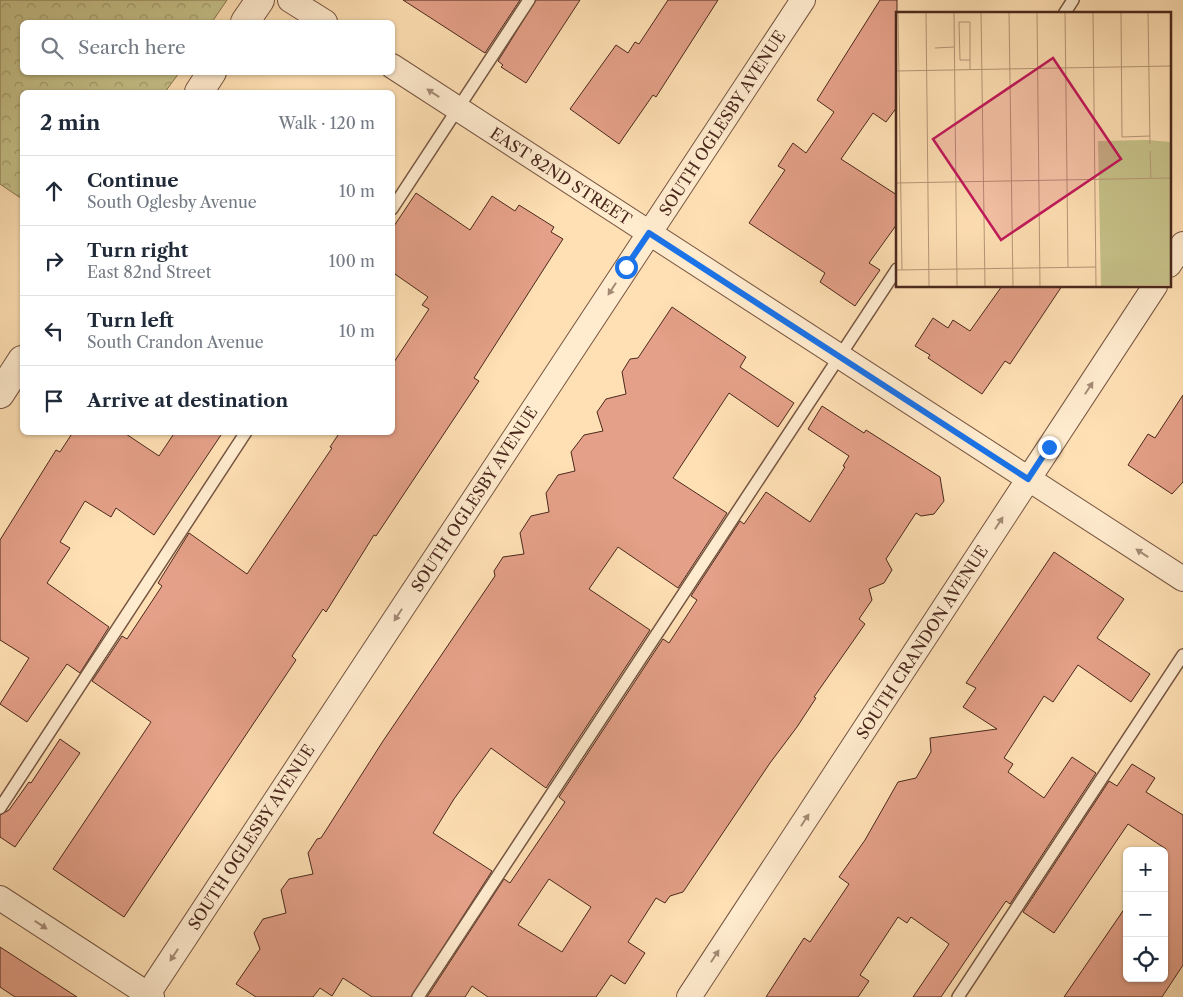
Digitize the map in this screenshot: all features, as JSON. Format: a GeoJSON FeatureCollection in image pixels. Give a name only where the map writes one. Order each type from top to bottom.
{"type":"FeatureCollection","features":[{"type":"Feature","properties":{"kind":"street"},"geometry":{"type":"LineString","coordinates":[[246,20],[260,0]]}},
{"type":"Feature","properties":{"kind":"street"},"geometry":{"type":"LineString","coordinates":[[290,0],[322,20]]}},
{"type":"Feature","properties":{"kind":"street","name":"SOUTH OGLESBY AVENUE"},"geometry":{"type":"LineString","coordinates":[[148,996],[803,0]]}},
{"type":"Feature","properties":{"kind":"street","name":"EAST 82ND STREET"},"geometry":{"type":"LineString","coordinates":[[395,68],[1183,579]]}},
{"type":"Feature","properties":{"kind":"street"},"geometry":{"type":"LineString","coordinates":[[200,90],[210,75]]}},
{"type":"Feature","properties":{"kind":"street"},"geometry":{"type":"LineString","coordinates":[[1170,263],[1183,244]]}},
{"type":"Feature","properties":{"kind":"street","name":"SOUTH CRANDON AVENUE"},"geometry":{"type":"LineString","coordinates":[[689,997],[1154,288]]}},
{"type":"Feature","properties":{"kind":"street"},"geometry":{"type":"LineString","coordinates":[[0,394],[20,363]]}},
{"type":"Feature","properties":{"kind":"street"},"geometry":{"type":"LineString","coordinates":[[0,898],[148,996]]}},
{"type":"Feature","properties":{"kind":"lane"},"geometry":{"type":"LineString","coordinates":[[395,204],[529,0]]}},
{"type":"Feature","properties":{"kind":"lane"},"geometry":{"type":"LineString","coordinates":[[1065,12],[1073,0]]}},
{"type":"Feature","properties":{"kind":"lane"},"geometry":{"type":"LineString","coordinates":[[418,997],[896,270]]}},
{"type":"Feature","properties":{"kind":"lane"},"geometry":{"type":"LineString","coordinates":[[0,808],[244,435]]}},
{"type":"Feature","properties":{"kind":"lane"},"geometry":{"type":"LineString","coordinates":[[958,997],[1183,655]]}},
{"type":"Feature","properties":{"kind":"green space"},"geometry":{"type":"Polygon","coordinates":[[[0,0],[227,0],[213,20],[20,20],[20,75],[178,75],[166,90],[20,90],[20,198],[0,184],[0,0]]]}},
{"type":"Feature","properties":{"kind":"building"},"geometry":{"type":"Polygon","coordinates":[[[403,0],[520,0],[485,53],[403,0]]]}},
{"type":"Feature","properties":{"kind":"building"},"geometry":{"type":"Polygon","coordinates":[[[536,0],[580,0],[526,83],[501,67],[503,65],[498,61],[536,0]]]}},
{"type":"Feature","properties":{"kind":"building"},"geometry":{"type":"Polygon","coordinates":[[[668,0],[718,0],[656,97],[653,95],[619,144],[570,109],[616,45],[628,53],[635,42],[639,44],[668,0]]]}},
{"type":"Feature","properties":{"kind":"building"},"geometry":{"type":"Polygon","coordinates":[[[880,0],[897,0],[896,108],[886,122],[873,113],[841,159],[896,194],[896,225],[869,263],[880,270],[855,306],[820,282],[825,273],[749,223],[785,170],[778,166],[793,143],[806,153],[834,112],[817,100],[880,0]]]}},
{"type":"Feature","properties":{"kind":"building"},"geometry":{"type":"Polygon","coordinates":[[[416,193],[470,230],[492,196],[515,211],[519,205],[554,227],[551,232],[563,239],[474,378],[479,381],[376,536],[374,535],[326,612],[323,609],[292,656],[296,660],[124,917],[53,869],[151,722],[92,681],[122,636],[127,639],[162,586],[158,583],[189,533],[247,574],[332,448],[330,447],[338,435],[395,435],[395,360],[429,309],[422,305],[428,297],[395,274],[395,224],[416,193]]]}},
{"type":"Feature","properties":{"kind":"building"},"geometry":{"type":"Polygon","coordinates":[[[1001,288],[1061,288],[1010,364],[1005,361],[982,394],[928,358],[930,355],[915,346],[933,318],[948,328],[953,320],[970,331],[1001,288]]]}},
{"type":"Feature","properties":{"kind":"building"},"geometry":{"type":"Polygon","coordinates":[[[672,307],[746,357],[740,367],[794,403],[778,427],[729,393],[673,478],[727,513],[678,588],[618,547],[589,589],[650,630],[546,788],[491,748],[454,799],[433,833],[492,871],[411,997],[372,997],[343,978],[332,996],[320,988],[313,997],[256,997],[236,984],[260,949],[254,933],[263,919],[286,913],[281,890],[289,879],[313,874],[308,853],[317,839],[321,838],[383,741],[495,576],[494,571],[503,557],[524,554],[520,533],[531,516],[549,512],[546,493],[558,475],[575,471],[571,452],[584,435],[603,431],[597,412],[606,399],[626,394],[622,372],[630,359],[638,358],[672,307]]]}},
{"type":"Feature","properties":{"kind":"building"},"geometry":{"type":"Polygon","coordinates":[[[1183,395],[1183,482],[1172,494],[1128,465],[1148,434],[1155,438],[1183,395]]]}},
{"type":"Feature","properties":{"kind":"building"},"geometry":{"type":"Polygon","coordinates":[[[822,406],[864,433],[866,430],[940,477],[944,501],[934,514],[921,516],[916,513],[886,559],[892,570],[884,583],[869,589],[872,600],[859,619],[865,624],[814,697],[816,698],[797,727],[770,763],[683,892],[670,896],[665,903],[656,898],[628,942],[645,953],[625,984],[611,975],[596,997],[488,997],[472,986],[465,997],[427,997],[504,879],[510,883],[565,802],[559,797],[663,639],[669,643],[697,600],[691,596],[740,521],[744,524],[766,492],[810,522],[845,467],[843,466],[849,456],[808,429],[822,406]],[[549,879],[518,925],[562,952],[591,907],[549,879]]]}},
{"type":"Feature","properties":{"kind":"building"},"geometry":{"type":"Polygon","coordinates":[[[71,435],[128,435],[159,456],[173,435],[221,435],[154,535],[116,508],[111,517],[85,501],[60,542],[70,548],[47,583],[109,627],[80,673],[67,664],[27,722],[0,704],[29,658],[0,640],[0,540],[56,450],[60,452],[71,435]]]}},
{"type":"Feature","properties":{"kind":"building"},"geometry":{"type":"Polygon","coordinates":[[[1054,552],[1124,599],[1097,638],[1150,674],[1131,702],[1078,665],[1053,702],[1044,696],[1004,758],[1013,764],[1008,772],[1044,798],[1072,757],[1096,773],[1010,904],[1006,901],[941,997],[913,997],[949,944],[911,917],[907,923],[898,917],[860,975],[869,981],[858,997],[766,997],[804,938],[810,942],[849,884],[839,877],[865,840],[898,782],[916,778],[931,752],[930,738],[997,729],[963,707],[976,688],[966,683],[1054,552]]]}},
{"type":"Feature","properties":{"kind":"building"},"geometry":{"type":"Polygon","coordinates":[[[60,739],[80,753],[15,847],[0,837],[0,815],[9,810],[29,782],[31,783],[60,739]]]}},
{"type":"Feature","properties":{"kind":"building"},"geometry":{"type":"Polygon","coordinates":[[[1132,764],[1155,778],[1146,792],[1183,815],[1183,965],[1162,997],[1064,997],[1123,911],[1123,982],[1168,982],[1168,847],[1163,847],[1128,824],[1054,933],[1023,912],[1109,781],[1117,786],[1132,764]]]}},
{"type":"Feature","properties":{"kind":"building"},"geometry":{"type":"Polygon","coordinates":[[[0,947],[77,997],[15,997],[0,987],[0,947]]]}},
{"type":"Feature","properties":{"kind":"route"},"geometry":{"type":"LineString","coordinates":[[626,267],[649,233],[1028,479],[1049,447]]}}]}
